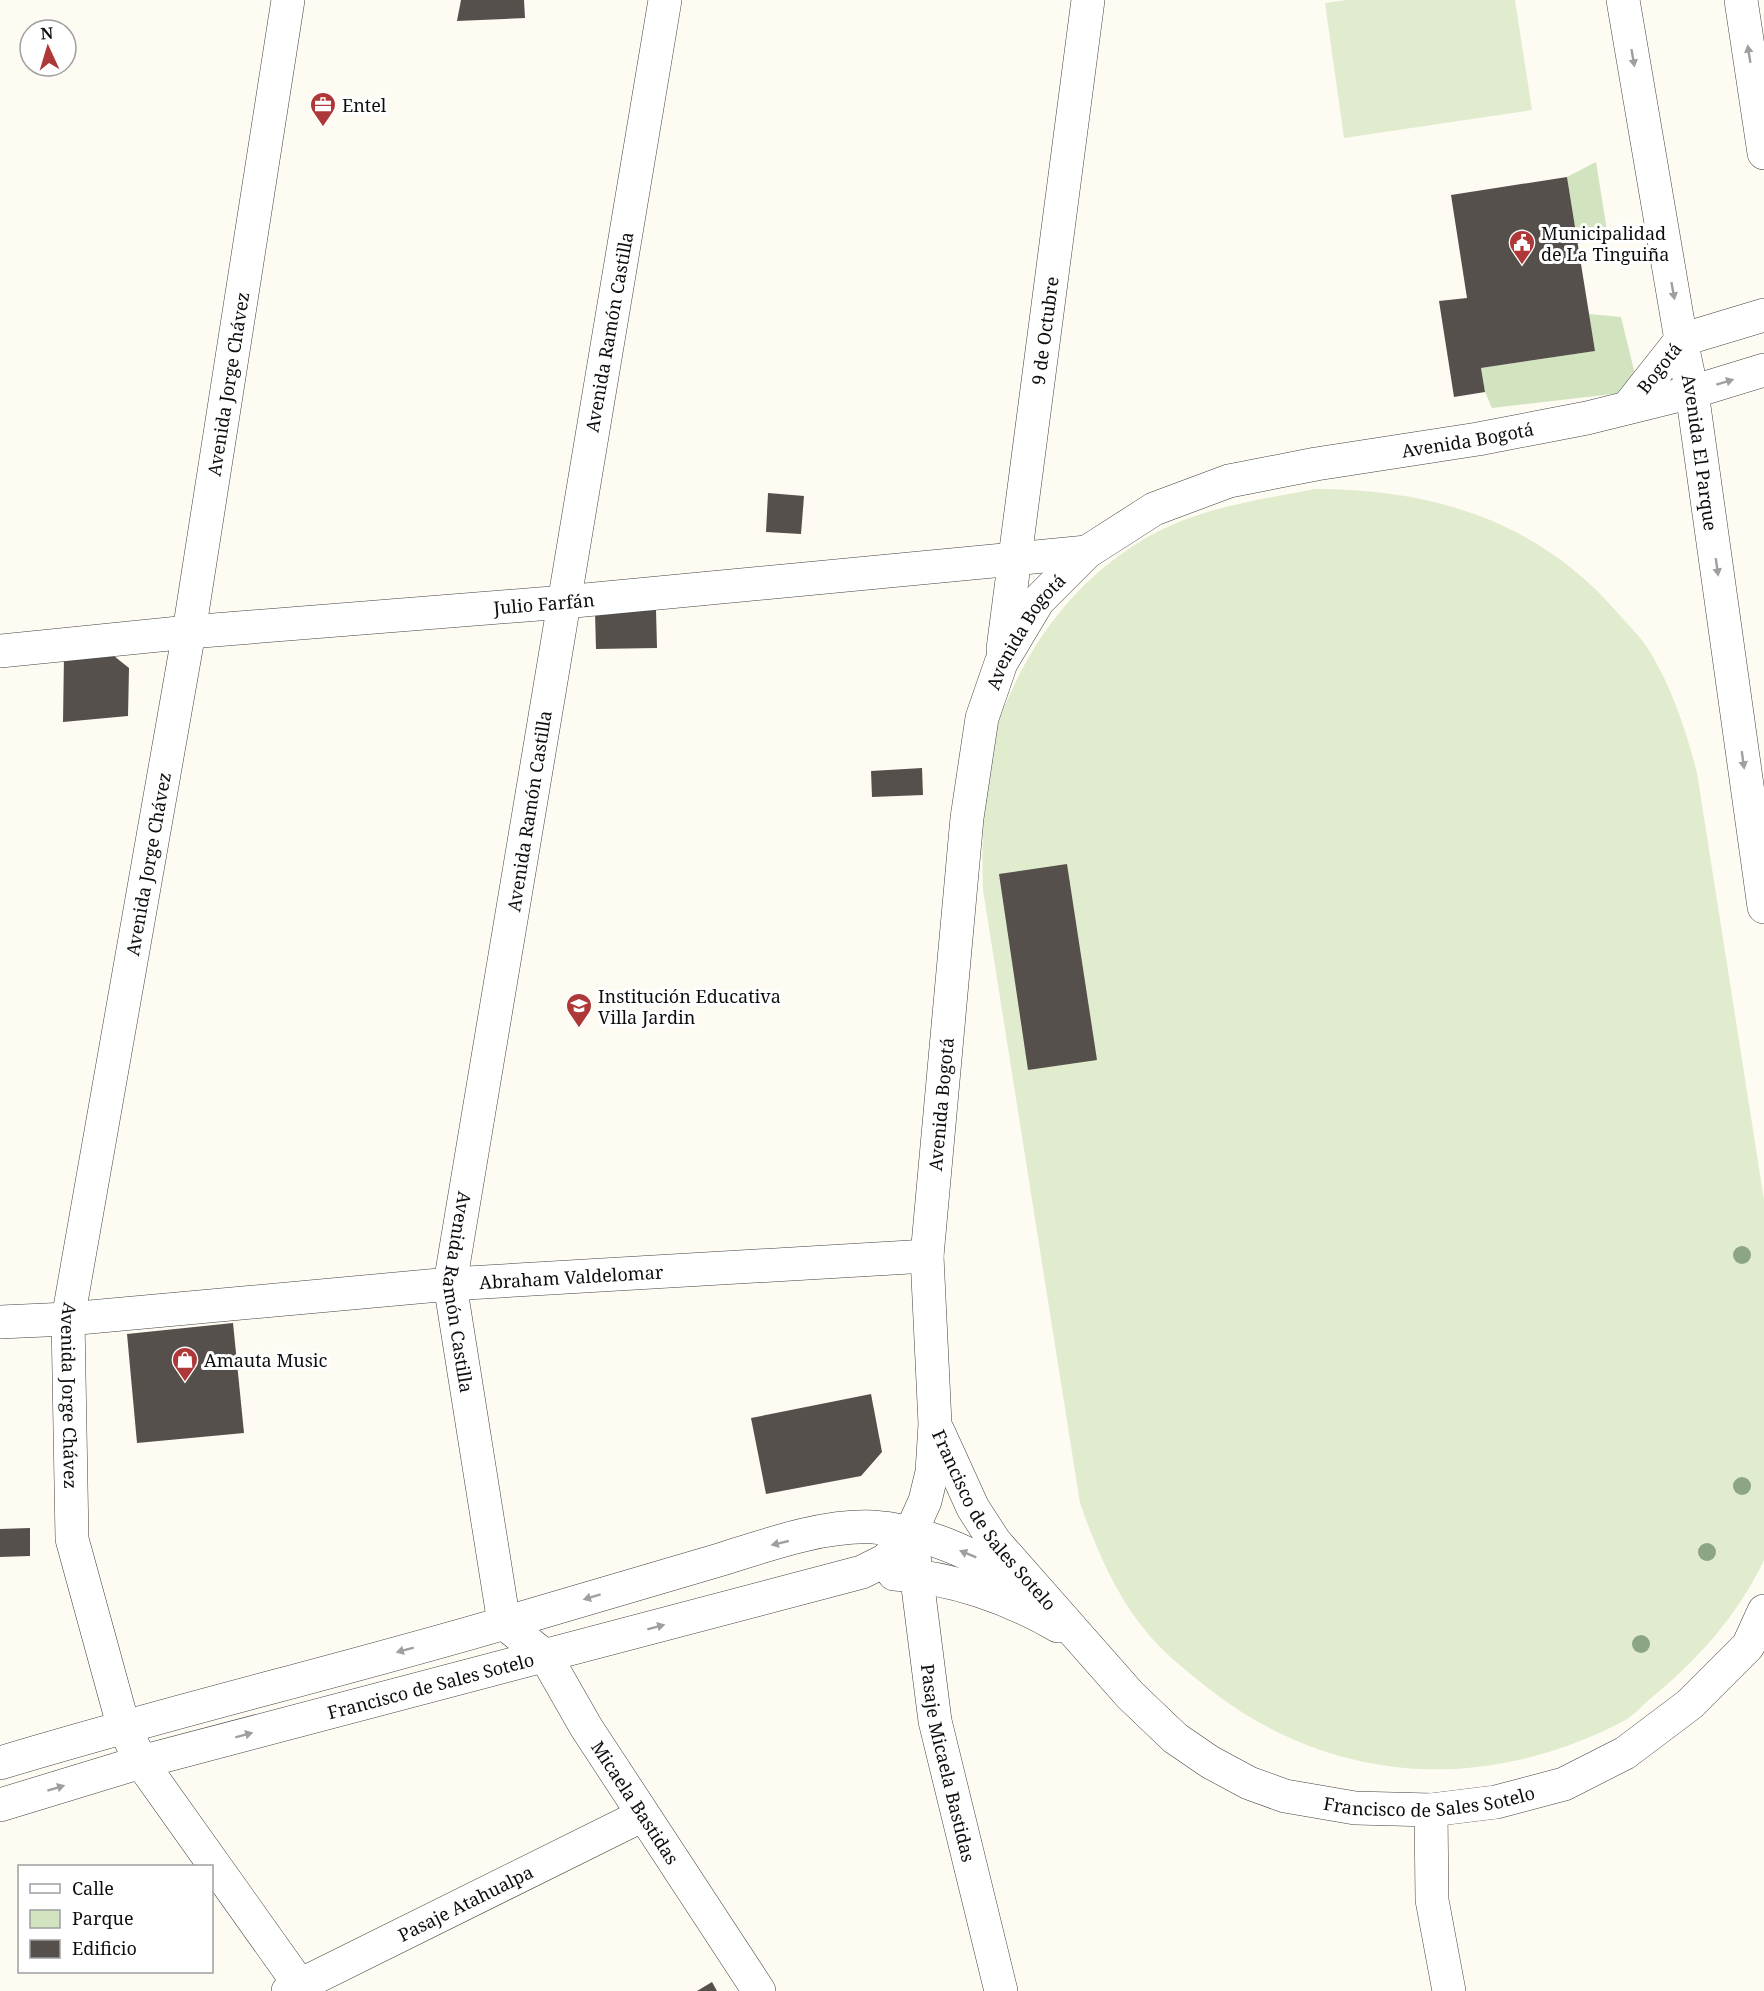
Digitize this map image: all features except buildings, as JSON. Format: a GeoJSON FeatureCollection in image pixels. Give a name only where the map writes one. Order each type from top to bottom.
{"type":"FeatureCollection","features":[{"type":"Feature","properties":{"kind":"street","name":"Avenida Jorge Chávez"},"geometry":{"type":"LineString","coordinates":[[212,1865],[141,1762],[123,1725],[72,1539],[68,1319],[189,632],[288,0]]}},
{"type":"Feature","properties":{"kind":"street","name":"Avenida Ramón Castilla"},"geometry":{"type":"LineString","coordinates":[[504,1623],[450,1284],[665,0]]}},
{"type":"Feature","properties":{"kind":"street","name":"9 de Octubre"},"geometry":{"type":"LineString","coordinates":[[1001,663],[1089,0]]}},
{"type":"Feature","properties":{"kind":"street","name":"Avenida El Parque"},"geometry":{"type":"LineString","coordinates":[[1623,0],[1681,340],[1692,392],[1764,907]]}},
{"type":"Feature","properties":{"kind":"street"},"geometry":{"type":"LineString","coordinates":[[1741,0],[1764,153]]}},
{"type":"Feature","properties":{"kind":"street","name":"Bogotá"},"geometry":{"type":"LineString","coordinates":[[1628,407],[1681,340],[1764,315]]}},
{"type":"Feature","properties":{"kind":"street","name":"Avenida Bogotá"},"geometry":{"type":"LineString","coordinates":[[935,1424],[927,1256],[967,818],[981,718],[1001,663],[1038,600],[1087,552],[1154,509],[1229,481],[1316,464],[1478,439],[1692,392],[1764,370]]}},
{"type":"Feature","properties":{"kind":"street","name":"Julio Farfán"},"geometry":{"type":"LineString","coordinates":[[0,651],[189,632],[564,602],[1087,552]]}},
{"type":"Feature","properties":{"kind":"street","name":"Abraham Valdelomar"},"geometry":{"type":"LineString","coordinates":[[0,1322],[68,1319],[450,1284],[927,1256]]}},
{"type":"Feature","properties":{"kind":"street","name":"Francisco de Sales Sotelo"},"geometry":{"type":"LineString","coordinates":[[0,1805],[141,1762],[862,1572],[886,1560],[911,1532],[925,1501],[932,1472],[935,1424]]}},
{"type":"Feature","properties":{"kind":"street","name":"Francisco de Sales Sotelo"},"geometry":{"type":"LineString","coordinates":[[935,1424],[973,1508],[995,1542],[1078,1639],[1130,1695],[1175,1738],[1249,1783],[1285,1796],[1356,1808],[1431,1809],[1496,1802],[1564,1784],[1625,1753],[1690,1704],[1748,1646],[1764,1611]]}},
{"type":"Feature","properties":{"kind":"street"},"geometry":{"type":"LineString","coordinates":[[0,1762],[123,1725],[504,1623],[761,1547],[834,1530],[871,1527],[911,1532],[986,1562],[1038,1592]]}},
{"type":"Feature","properties":{"kind":"street","name":"Pasaje Micaela Bastidas"},"geometry":{"type":"LineString","coordinates":[[911,1532],[935,1721],[1001,1991]]}},
{"type":"Feature","properties":{"kind":"street","name":"Francisco de Sales Sotelo"},"geometry":{"type":"LineString","coordinates":[[862,1572],[915,1575],[961,1586],[1041,1617],[1078,1639]]}},
{"type":"Feature","properties":{"kind":"street","name":"Micaela Bastidas"},"geometry":{"type":"LineString","coordinates":[[504,1623],[546,1657],[586,1727],[759,1991]]}},
{"type":"Feature","properties":{"kind":"street"},"geometry":{"type":"LineString","coordinates":[[1431,1809],[1432,1900],[1449,1991]]}},
{"type":"Feature","properties":{"kind":"street","name":"Pasaje Atahualpa"},"geometry":{"type":"LineString","coordinates":[[297,1989],[643,1815]]}},
{"type":"Feature","properties":{"kind":"street","name":"Avenida Jorge Chávez"},"geometry":{"type":"LineString","coordinates":[[213,1867],[297,1989]]}},
{"type":"Feature","properties":{"kind":"green space"},"geometry":{"type":"Polygon","coordinates":[[[1346,0],[1515,0],[1532,110],[1344,138],[1325,3],[1346,0]]]}},
{"type":"Feature","properties":{"kind":"green space"},"geometry":{"type":"Polygon","coordinates":[[[1596,162],[1610,249],[1576,234],[1567,177],[1596,162]]]}},
{"type":"Feature","properties":{"kind":"green space"},"geometry":{"type":"Polygon","coordinates":[[[1589,314],[1621,317],[1639,391],[1492,408],[1485,392],[1481,368],[1594,351],[1589,314]]]}},
{"type":"Feature","properties":{"kind":"green space"},"geometry":{"type":"Polygon","coordinates":[[[1315,489],[1401,495],[1481,516],[1518,533],[1553,554],[1586,581],[1638,635],[1649,650],[1678,710],[1697,773],[1764,1200],[1764,1560],[1754,1580],[1729,1618],[1700,1653],[1626,1720],[1568,1746],[1513,1761],[1458,1769],[1403,1768],[1350,1759],[1298,1741],[1247,1715],[1199,1681],[1160,1647],[1138,1621],[1117,1589],[1100,1555],[1080,1503],[983,890],[984,807],[989,764],[998,723],[1024,665],[1038,642],[1071,599],[1111,562],[1133,546],[1175,523],[1255,500],[1315,489]]]}},
{"type":"Feature","properties":{"kind":"place","name":"Entel"},"geometry":{"type":"Point","coordinates":[323,128]}},
{"type":"Feature","properties":{"kind":"place","name":"Municipalidad de La Tinguiña"},"geometry":{"type":"Point","coordinates":[1522,266]}},
{"type":"Feature","properties":{"kind":"place","name":"Institución Educativa Villa Jardin"},"geometry":{"type":"Point","coordinates":[579,1029]}},
{"type":"Feature","properties":{"kind":"place","name":"Amauta Music"},"geometry":{"type":"Point","coordinates":[185,1383]}}]}
